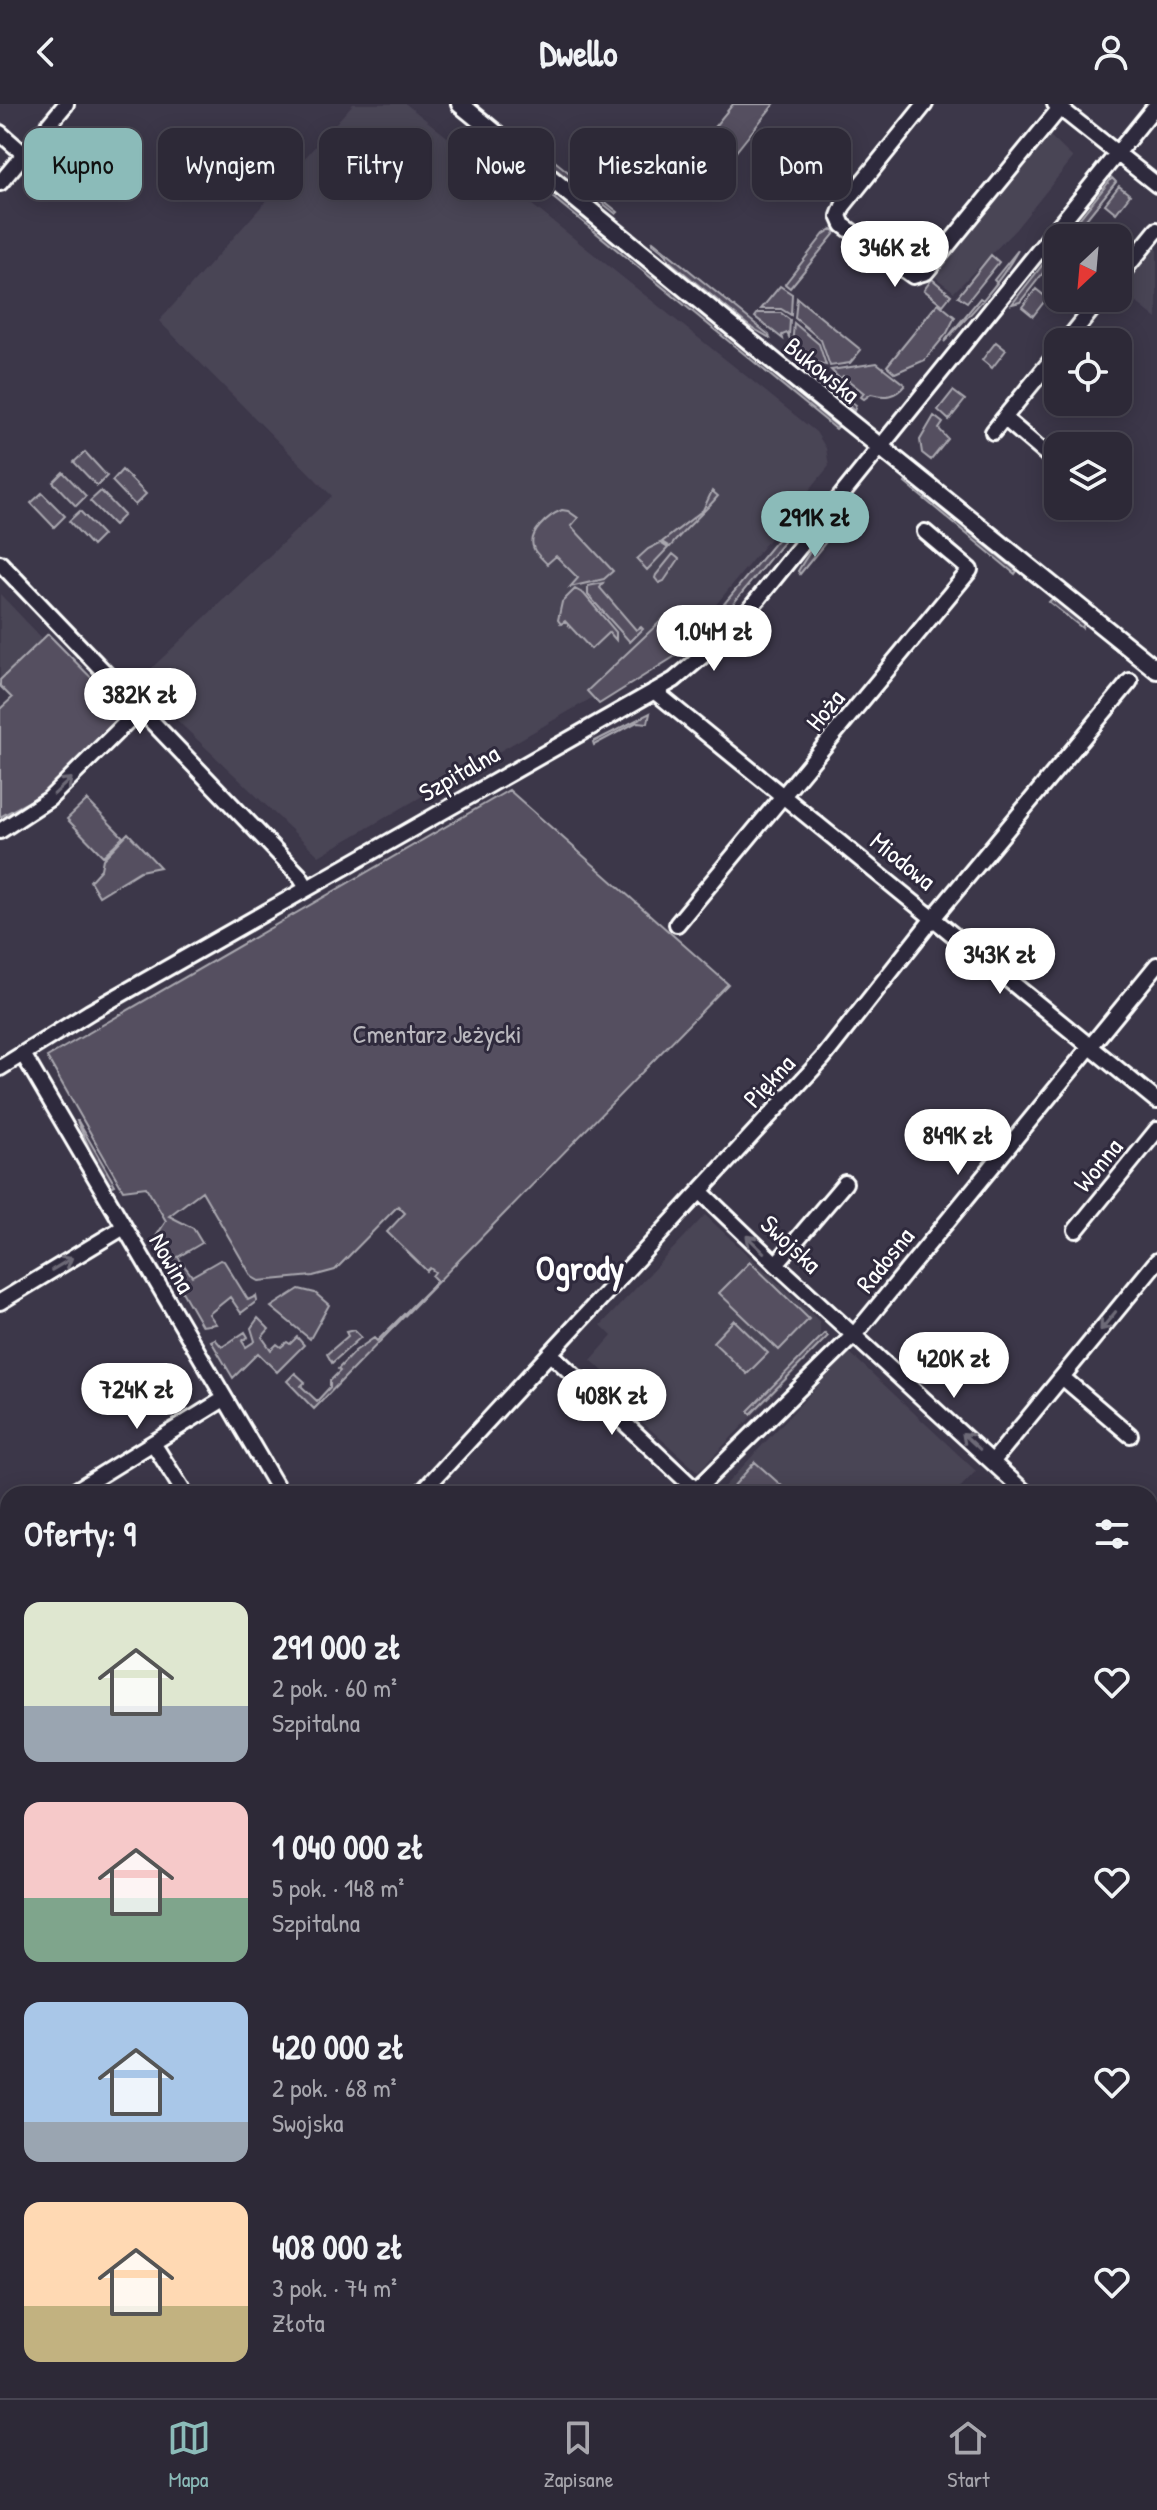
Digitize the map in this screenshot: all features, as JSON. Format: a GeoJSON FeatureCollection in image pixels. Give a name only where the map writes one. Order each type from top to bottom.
{"type":"FeatureCollection","features":[{"type":"Feature","properties":{"kind":"main road","name":"Bukowska"},"geometry":{"type":"LineString","coordinates":[[460,104],[1157,670]]}},
{"type":"Feature","properties":{"kind":"street"},"geometry":{"type":"LineString","coordinates":[[46,128],[66,104]]}},
{"type":"Feature","properties":{"kind":"street"},"geometry":{"type":"LineString","coordinates":[[925,104],[843,206],[839,216],[843,225],[913,276],[926,272],[1057,106],[1157,185]]}},
{"type":"Feature","properties":{"kind":"street","name":"Szpitalna"},"geometry":{"type":"LineString","coordinates":[[0,1068],[90,1012],[685,673],[732,631],[1157,104]]}},
{"type":"Feature","properties":{"kind":"street"},"geometry":{"type":"LineString","coordinates":[[0,133],[24,154],[0,183]]}},
{"type":"Feature","properties":{"kind":"street"},"geometry":{"type":"LineString","coordinates":[[1132,261],[1157,230]]}},
{"type":"Feature","properties":{"kind":"street"},"geometry":{"type":"LineString","coordinates":[[1077,328],[1090,312]]}},
{"type":"Feature","properties":{"kind":"street"},"geometry":{"type":"LineString","coordinates":[[993,432],[1044,369]]}},
{"type":"Feature","properties":{"kind":"street"},"geometry":{"type":"LineString","coordinates":[[1004,418],[1044,452]]}},
{"type":"Feature","properties":{"kind":"street","name":"Hoża"},"geometry":{"type":"LineString","coordinates":[[677,924],[970,570],[925,532]]}},
{"type":"Feature","properties":{"kind":"street"},"geometry":{"type":"LineString","coordinates":[[0,563],[299,875],[307,888]]}},
{"type":"Feature","properties":{"kind":"street","name":"Piękna"},"geometry":{"type":"LineString","coordinates":[[427,1486],[823,1058],[934,917],[1130,681]]}},
{"type":"Feature","properties":{"kind":"street","name":"Miodowa"},"geometry":{"type":"LineString","coordinates":[[654,691],[1157,1101]]}},
{"type":"Feature","properties":{"kind":"street"},"geometry":{"type":"LineString","coordinates":[[0,831],[49,799],[140,709]]}},
{"type":"Feature","properties":{"kind":"street","name":"Radosna"},"geometry":{"type":"LineString","coordinates":[[703,1486],[855,1334],[1157,965]]}},
{"type":"Feature","properties":{"kind":"street","name":"Nowina"},"geometry":{"type":"LineString","coordinates":[[23,1054],[276,1486]]}},
{"type":"Feature","properties":{"kind":"street","name":"Wonna"},"geometry":{"type":"LineString","coordinates":[[1076,1230],[1157,1130]]}},
{"type":"Feature","properties":{"kind":"street"},"geometry":{"type":"LineString","coordinates":[[776,1264],[845,1183]]}},
{"type":"Feature","properties":{"kind":"street","name":"Swojska"},"geometry":{"type":"LineString","coordinates":[[700,1191],[1019,1486]]}},
{"type":"Feature","properties":{"kind":"street"},"geometry":{"type":"LineString","coordinates":[[0,1302],[124,1227]]}},
{"type":"Feature","properties":{"kind":"street"},"geometry":{"type":"LineString","coordinates":[[993,1461],[1157,1261]]}},
{"type":"Feature","properties":{"kind":"street"},"geometry":{"type":"LineString","coordinates":[[550,1353],[689,1486]]}},
{"type":"Feature","properties":{"kind":"street"},"geometry":{"type":"LineString","coordinates":[[1062,1377],[1130,1435]]}},
{"type":"Feature","properties":{"kind":"street"},"geometry":{"type":"LineString","coordinates":[[83,1486],[224,1399]]}},
{"type":"Feature","properties":{"kind":"street"},"geometry":{"type":"LineString","coordinates":[[153,1443],[180,1486]]}},
{"type":"Feature","properties":{"kind":"shaded area"},"geometry":{"type":"Polygon","coordinates":[[[353,104],[406,104],[448,138],[448,200],[526,200],[816,432],[826,448],[829,466],[678,648],[319,856],[137,682],[332,496],[159,321],[267,200],[303,200],[303,160],[319,142],[319,200],[432,200],[432,128],[332,128],[353,104]]]}},
{"type":"Feature","properties":{"kind":"shaded area"},"geometry":{"type":"Polygon","coordinates":[[[1048,134],[1073,158],[1016,229],[954,292],[935,277],[1048,134]]]}},
{"type":"Feature","properties":{"kind":"shaded area"},"geometry":{"type":"Polygon","coordinates":[[[1157,243],[1157,319],[1132,299],[1132,277],[1157,243]]]}},
{"type":"Feature","properties":{"kind":"shaded area"},"geometry":{"type":"Polygon","coordinates":[[[0,594],[43,639],[0,680],[0,594]]]}},
{"type":"Feature","properties":{"kind":"shaded area"},"geometry":{"type":"Polygon","coordinates":[[[705,1215],[820,1322],[820,1346],[698,1472],[603,1387],[605,1373],[591,1360],[612,1336],[601,1325],[705,1215]]]}},
{"type":"Feature","properties":{"kind":"shaded area"},"geometry":{"type":"Polygon","coordinates":[[[849,1352],[976,1471],[962,1486],[725,1486],[849,1352]]]}},
{"type":"Feature","properties":{"kind":"green space"},"geometry":{"type":"Polygon","coordinates":[[[733,104],[774,104],[736,152],[736,128],[713,128],[733,104]]]}},
{"type":"Feature","properties":{"kind":"green space"},"geometry":{"type":"Polygon","coordinates":[[[554,161],[570,173],[570,181],[554,168],[554,161]]]}},
{"type":"Feature","properties":{"kind":"green space"},"geometry":{"type":"Polygon","coordinates":[[[1112,178],[1116,182],[1082,224],[1075,224],[1112,178]]]}},
{"type":"Feature","properties":{"kind":"green space"},"geometry":{"type":"Polygon","coordinates":[[[1119,186],[1130,195],[1116,213],[1105,204],[1119,186]]]}},
{"type":"Feature","properties":{"kind":"green space"},"geometry":{"type":"Polygon","coordinates":[[[554,195],[838,427],[836,429],[554,198],[554,195]]]}},
{"type":"Feature","properties":{"kind":"green space"},"geometry":{"type":"Polygon","coordinates":[[[594,200],[603,200],[618,212],[616,214],[601,202],[594,200]]]}},
{"type":"Feature","properties":{"kind":"green space"},"geometry":{"type":"Polygon","coordinates":[[[832,229],[836,232],[790,288],[785,284],[824,234],[832,229]]]}},
{"type":"Feature","properties":{"kind":"green space"},"geometry":{"type":"Polygon","coordinates":[[[653,241],[770,338],[749,326],[668,260],[653,241]]]}},
{"type":"Feature","properties":{"kind":"green space"},"geometry":{"type":"Polygon","coordinates":[[[1018,250],[1010,263],[997,283],[994,280],[1018,250]]]}},
{"type":"Feature","properties":{"kind":"green space"},"geometry":{"type":"Polygon","coordinates":[[[991,255],[999,262],[967,302],[958,296],[991,255]]]}},
{"type":"Feature","properties":{"kind":"green space"},"geometry":{"type":"Polygon","coordinates":[[[1044,263],[1044,272],[1020,302],[1012,304],[1044,263]]]}},
{"type":"Feature","properties":{"kind":"green space"},"geometry":{"type":"Polygon","coordinates":[[[932,279],[951,295],[943,305],[924,290],[932,279]]]}},
{"type":"Feature","properties":{"kind":"green space"},"geometry":{"type":"Polygon","coordinates":[[[780,286],[792,294],[791,315],[781,309],[761,309],[780,286]]]}},
{"type":"Feature","properties":{"kind":"green space"},"geometry":{"type":"Polygon","coordinates":[[[1036,289],[1044,296],[1044,302],[1033,316],[1022,307],[1036,289]]]}},
{"type":"Feature","properties":{"kind":"green space"},"geometry":{"type":"Polygon","coordinates":[[[797,298],[861,350],[850,363],[830,366],[821,340],[795,318],[797,298]]]}},
{"type":"Feature","properties":{"kind":"green space"},"geometry":{"type":"Polygon","coordinates":[[[980,298],[983,300],[965,320],[944,342],[980,298]]]}},
{"type":"Feature","properties":{"kind":"green space"},"geometry":{"type":"Polygon","coordinates":[[[938,303],[955,317],[947,333],[925,360],[895,373],[887,366],[938,303]]]}},
{"type":"Feature","properties":{"kind":"green space"},"geometry":{"type":"Polygon","coordinates":[[[758,313],[781,313],[790,320],[789,337],[787,333],[782,335],[783,339],[755,317],[758,313]]]}},
{"type":"Feature","properties":{"kind":"green space"},"geometry":{"type":"Polygon","coordinates":[[[794,323],[819,344],[826,365],[808,360],[792,346],[794,323]]]}},
{"type":"Feature","properties":{"kind":"green space"},"geometry":{"type":"Polygon","coordinates":[[[996,342],[1006,350],[992,368],[982,360],[996,342]]]}},
{"type":"Feature","properties":{"kind":"green space"},"geometry":{"type":"Polygon","coordinates":[[[877,363],[905,385],[894,394],[871,394],[864,399],[861,397],[864,393],[831,370],[877,363]]]}},
{"type":"Feature","properties":{"kind":"green space"},"geometry":{"type":"Polygon","coordinates":[[[811,370],[856,405],[854,411],[811,370]]]}},
{"type":"Feature","properties":{"kind":"green space"},"geometry":{"type":"Polygon","coordinates":[[[953,391],[965,400],[949,420],[938,410],[953,391]]]}},
{"type":"Feature","properties":{"kind":"green space"},"geometry":{"type":"Polygon","coordinates":[[[934,416],[943,423],[939,429],[948,439],[931,460],[922,453],[920,440],[934,416]]]}},
{"type":"Feature","properties":{"kind":"green space"},"geometry":{"type":"Polygon","coordinates":[[[85,452],[107,476],[97,486],[74,462],[85,452]]]}},
{"type":"Feature","properties":{"kind":"green space"},"geometry":{"type":"Polygon","coordinates":[[[122,470],[146,494],[135,505],[112,481],[122,470]]]}},
{"type":"Feature","properties":{"kind":"green space"},"geometry":{"type":"Polygon","coordinates":[[[63,472],[86,496],[76,506],[53,482],[63,472]]]}},
{"type":"Feature","properties":{"kind":"green space"},"geometry":{"type":"Polygon","coordinates":[[[905,483],[1017,571],[1015,574],[905,483]]]}},
{"type":"Feature","properties":{"kind":"green space"},"geometry":{"type":"Polygon","coordinates":[[[101,491],[124,515],[114,525],[90,501],[101,491]]]}},
{"type":"Feature","properties":{"kind":"green space"},"geometry":{"type":"Polygon","coordinates":[[[712,491],[718,496],[670,547],[662,542],[703,510],[712,491]]]}},
{"type":"Feature","properties":{"kind":"green space"},"geometry":{"type":"Polygon","coordinates":[[[42,493],[65,516],[54,527],[31,503],[42,493]]]}},
{"type":"Feature","properties":{"kind":"green space"},"geometry":{"type":"Polygon","coordinates":[[[810,500],[815,503],[711,631],[714,616],[810,500]]]}},
{"type":"Feature","properties":{"kind":"green space"},"geometry":{"type":"Polygon","coordinates":[[[858,502],[800,574],[798,571],[825,532],[841,514],[858,502]]]}},
{"type":"Feature","properties":{"kind":"green space"},"geometry":{"type":"Polygon","coordinates":[[[562,510],[578,518],[571,526],[613,571],[604,579],[570,587],[578,578],[556,556],[547,564],[535,551],[532,543],[536,531],[562,510]]]}},
{"type":"Feature","properties":{"kind":"green space"},"geometry":{"type":"Polygon","coordinates":[[[80,511],[103,535],[92,546],[69,521],[80,511]]]}},
{"type":"Feature","properties":{"kind":"green space"},"geometry":{"type":"Polygon","coordinates":[[[660,543],[668,548],[647,570],[637,559],[660,543]]]}},
{"type":"Feature","properties":{"kind":"green space"},"geometry":{"type":"Polygon","coordinates":[[[673,554],[679,559],[664,581],[659,583],[656,575],[673,554]]]}},
{"type":"Feature","properties":{"kind":"green space"},"geometry":{"type":"Polygon","coordinates":[[[603,583],[600,588],[636,630],[643,629],[630,642],[588,595],[588,586],[603,583]]]}},
{"type":"Feature","properties":{"kind":"green space"},"geometry":{"type":"Polygon","coordinates":[[[575,589],[584,594],[616,632],[616,640],[609,632],[591,649],[565,621],[561,624],[558,620],[562,602],[575,589]]]}},
{"type":"Feature","properties":{"kind":"green space"},"geometry":{"type":"Polygon","coordinates":[[[1054,597],[1084,623],[1082,628],[1049,602],[1054,597]]]}},
{"type":"Feature","properties":{"kind":"green space"},"geometry":{"type":"Polygon","coordinates":[[[664,618],[668,624],[662,631],[676,645],[677,655],[599,704],[587,691],[664,618]]]}},
{"type":"Feature","properties":{"kind":"green space"},"geometry":{"type":"Polygon","coordinates":[[[48,634],[128,715],[45,793],[0,817],[0,709],[12,698],[0,686],[0,680],[48,634]]]}},
{"type":"Feature","properties":{"kind":"green space"},"geometry":{"type":"Polygon","coordinates":[[[650,713],[648,723],[637,722],[594,745],[593,742],[650,713]]]}},
{"type":"Feature","properties":{"kind":"green space","name":"Cmentarz Jeżycki"},"geometry":{"type":"Polygon","coordinates":[[[509,790],[728,984],[314,1409],[287,1381],[295,1373],[305,1382],[301,1386],[317,1401],[330,1387],[330,1381],[340,1371],[338,1369],[355,1351],[374,1338],[377,1341],[437,1281],[432,1276],[435,1272],[430,1268],[427,1271],[387,1232],[405,1213],[398,1206],[335,1270],[313,1276],[259,1281],[252,1277],[202,1191],[169,1216],[193,1228],[202,1243],[178,1257],[192,1276],[220,1260],[224,1261],[248,1300],[256,1296],[257,1301],[241,1313],[230,1297],[209,1314],[216,1324],[202,1326],[153,1241],[166,1221],[146,1187],[123,1190],[47,1057],[509,790]]]}},
{"type":"Feature","properties":{"kind":"green space"},"geometry":{"type":"Polygon","coordinates":[[[87,800],[123,837],[103,856],[67,819],[87,800]]]}},
{"type":"Feature","properties":{"kind":"green space"},"geometry":{"type":"Polygon","coordinates":[[[128,833],[160,867],[140,871],[99,896],[90,881],[101,869],[103,859],[128,833]]]}},
{"type":"Feature","properties":{"kind":"green space"},"geometry":{"type":"Polygon","coordinates":[[[77,1121],[115,1185],[109,1188],[105,1183],[77,1121]]]}},
{"type":"Feature","properties":{"kind":"green space"},"geometry":{"type":"Polygon","coordinates":[[[750,1262],[809,1319],[779,1350],[719,1293],[750,1262]]]}},
{"type":"Feature","properties":{"kind":"green space"},"geometry":{"type":"Polygon","coordinates":[[[299,1289],[315,1293],[329,1305],[310,1339],[271,1307],[299,1289]]]}},
{"type":"Feature","properties":{"kind":"green space"},"geometry":{"type":"Polygon","coordinates":[[[258,1318],[269,1329],[262,1337],[271,1350],[277,1344],[281,1347],[287,1342],[290,1344],[297,1337],[304,1345],[277,1372],[258,1353],[233,1378],[211,1341],[215,1339],[222,1347],[245,1332],[248,1337],[242,1341],[246,1347],[255,1341],[251,1328],[258,1318]]]}},
{"type":"Feature","properties":{"kind":"green space"},"geometry":{"type":"Polygon","coordinates":[[[734,1320],[768,1353],[747,1374],[713,1342],[734,1320]]]}},
{"type":"Feature","properties":{"kind":"green space"},"geometry":{"type":"Polygon","coordinates":[[[354,1330],[361,1337],[332,1363],[327,1354],[348,1336],[346,1332],[354,1330]]]}},
{"type":"Feature","properties":{"kind":"green space"},"geometry":{"type":"Polygon","coordinates":[[[825,1333],[828,1336],[751,1414],[748,1411],[825,1333]]]}},
{"type":"Feature","properties":{"kind":"green space"},"geometry":{"type":"Polygon","coordinates":[[[755,1462],[782,1486],[734,1486],[755,1462]]]}},
{"type":"Feature","properties":{"kind":"district","name":"Ogrody"},"geometry":{"type":"Point","coordinates":[580,1268]}}]}
